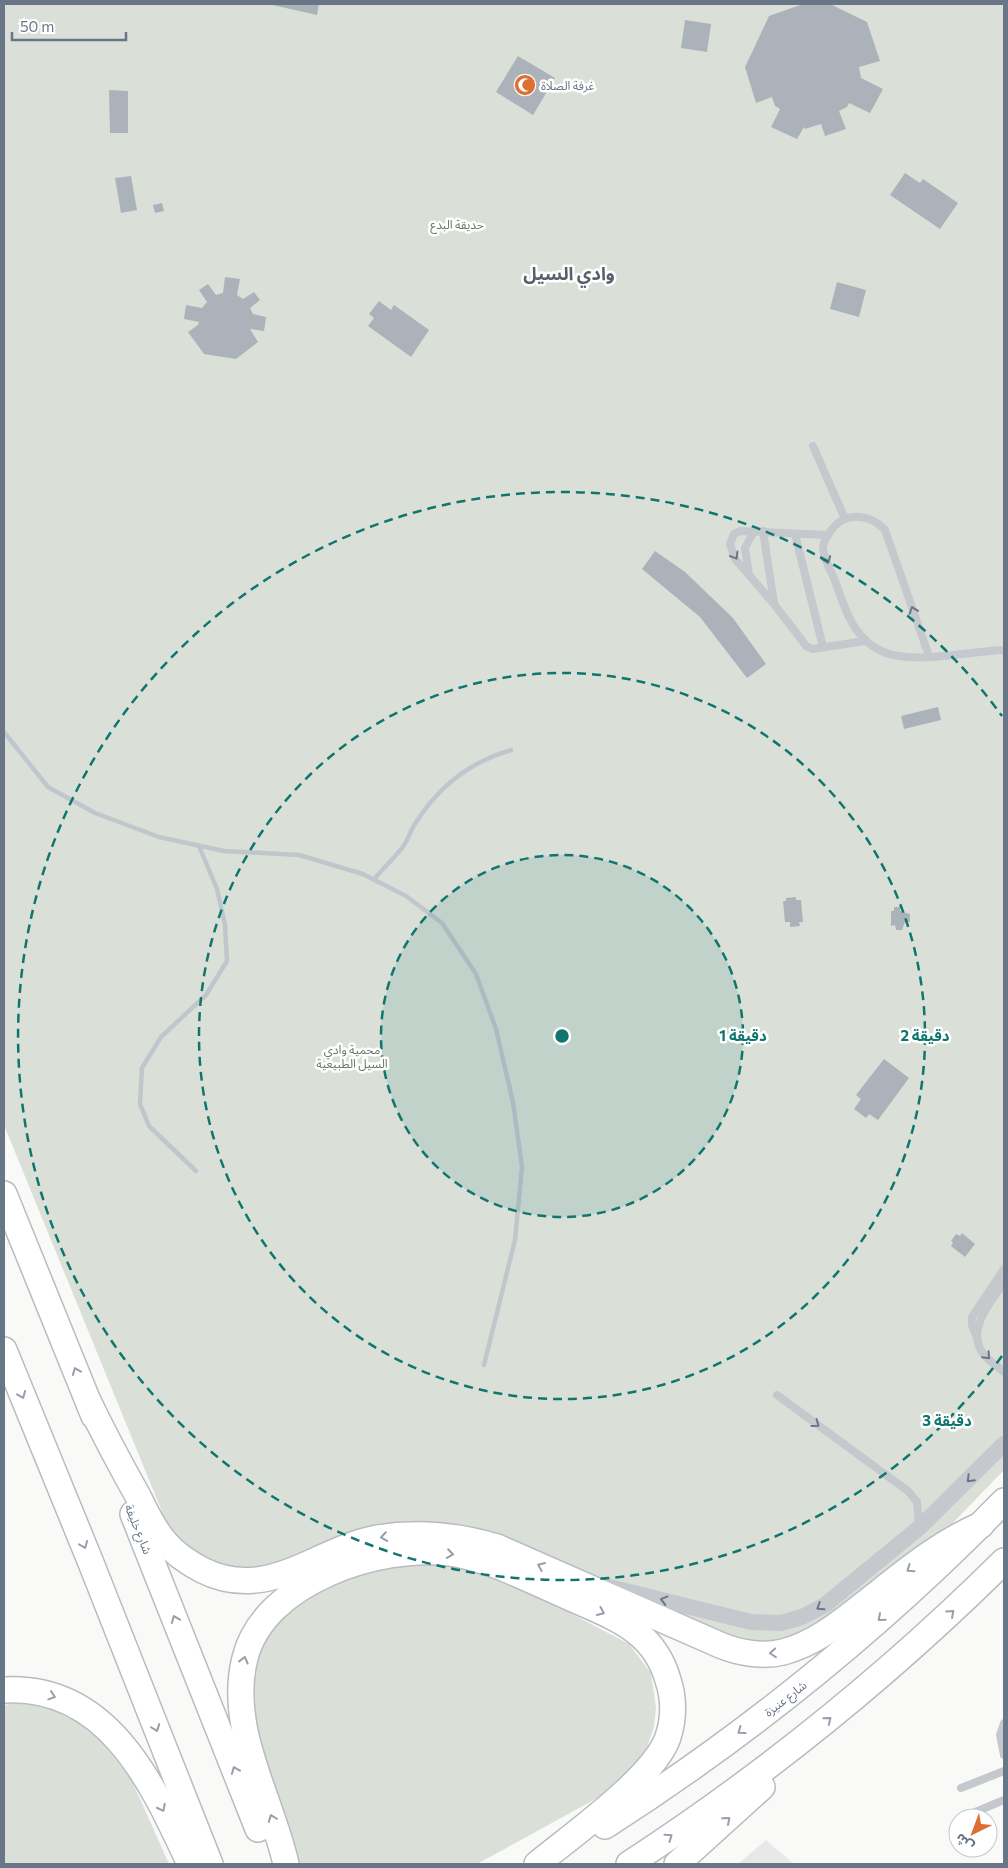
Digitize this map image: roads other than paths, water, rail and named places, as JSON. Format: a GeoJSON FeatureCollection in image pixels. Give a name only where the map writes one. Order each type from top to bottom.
{"type":"FeatureCollection","features":[{"type":"Feature","properties":{"kind":"main road","name":"شارع خليفة"},"geometry":{"type":"LineString","coordinates":[[4,1194],[272,1864]]}},
{"type":"Feature","properties":{"kind":"main road"},"geometry":{"type":"LineString","coordinates":[[4,1350],[91,1563],[210,1864]]}},
{"type":"Feature","properties":{"kind":"main road"},"geometry":{"type":"LineString","coordinates":[[88,1401],[157,1533],[176,1553],[210,1574],[240,1581],[267,1580],[282,1576],[350,1545],[376,1538],[432,1534],[462,1537],[496,1547],[732,1650],[757,1654],[782,1652],[804,1645],[830,1630],[948,1542],[981,1525]]}},
{"type":"Feature","properties":{"kind":"main road","name":"شارع عنيزة"},"geometry":{"type":"LineString","coordinates":[[541,1864],[669,1784],[765,1714],[900,1602],[1004,1501]]}},
{"type":"Feature","properties":{"kind":"main road"},"geometry":{"type":"LineString","coordinates":[[286,1864],[262,1793],[244,1723],[241,1702],[242,1672],[251,1641],[272,1611],[308,1584],[355,1562],[380,1556],[428,1552],[452,1554],[508,1570],[617,1619],[634,1629],[650,1643],[659,1656],[665,1670],[671,1689],[672,1710],[668,1738],[662,1751],[633,1784],[537,1864]]}},
{"type":"Feature","properties":{"kind":"main road"},"geometry":{"type":"LineString","coordinates":[[628,1864],[724,1799],[797,1744],[905,1655],[1004,1561]]}},
{"type":"Feature","properties":{"kind":"main road"},"geometry":{"type":"LineString","coordinates":[[4,1690],[25,1690],[58,1698],[91,1714],[117,1736],[140,1768],[190,1864]]}},
{"type":"Feature","properties":{"kind":"main road"},"geometry":{"type":"LineString","coordinates":[[677,1864],[754,1796],[797,1744]]}},
{"type":"Feature","properties":{"kind":"street"},"geometry":{"type":"LineString","coordinates":[[570,1579],[642,1594],[732,1619],[762,1623],[781,1623],[802,1617],[825,1605],[920,1527],[1004,1444]]}},
{"type":"Feature","properties":{"kind":"lane"},"geometry":{"type":"LineString","coordinates":[[813,446],[845,519]]}},
{"type":"Feature","properties":{"kind":"lane"},"geometry":{"type":"LineString","coordinates":[[929,656],[885,530],[870,519],[860,516],[845,519],[834,525],[828,535],[823,551],[851,623],[865,641],[875,648],[894,656],[929,656],[1004,650]]}},
{"type":"Feature","properties":{"kind":"lane"},"geometry":{"type":"LineString","coordinates":[[828,535],[740,531],[734,534],[730,544],[735,559],[774,604],[807,647],[813,649],[865,641]]}},
{"type":"Feature","properties":{"kind":"lane"},"geometry":{"type":"LineString","coordinates":[[749,574],[745,548],[754,531]]}},
{"type":"Feature","properties":{"kind":"lane"},"geometry":{"type":"LineString","coordinates":[[763,531],[774,604]]}},
{"type":"Feature","properties":{"kind":"lane"},"geometry":{"type":"LineString","coordinates":[[794,534],[823,647]]}},
{"type":"Feature","properties":{"kind":"lane"},"geometry":{"type":"LineString","coordinates":[[1004,1269],[972,1316],[972,1324],[986,1357],[1004,1372]]}},
{"type":"Feature","properties":{"kind":"lane"},"geometry":{"type":"LineString","coordinates":[[977,1338],[983,1313],[1004,1283]]}},
{"type":"Feature","properties":{"kind":"lane"},"geometry":{"type":"LineString","coordinates":[[777,1395],[908,1491],[916,1502],[920,1527]]}},
{"type":"Feature","properties":{"kind":"lane"},"geometry":{"type":"LineString","coordinates":[[1004,1723],[1000,1735],[1004,1755]]}},
{"type":"Feature","properties":{"kind":"lane"},"geometry":{"type":"LineString","coordinates":[[962,1788],[1004,1771]]}},
{"type":"Feature","properties":{"kind":"lane"},"geometry":{"type":"LineString","coordinates":[[986,1808],[1004,1800]]}},
{"type":"Feature","properties":{"kind":"waterway"},"geometry":{"type":"LineString","coordinates":[[4,732],[48,787],[95,813],[159,837],[224,851],[299,855],[363,874],[406,896],[442,923],[476,974],[496,1029],[513,1102],[522,1167],[515,1240],[484,1365]]}},
{"type":"Feature","properties":{"kind":"waterway"},"geometry":{"type":"LineString","coordinates":[[374,879],[402,848],[424,811],[444,787],[482,761],[511,750]]}},
{"type":"Feature","properties":{"kind":"waterway"},"geometry":{"type":"LineString","coordinates":[[196,1171],[149,1126],[140,1104],[142,1068],[161,1037],[206,995],[227,961],[225,925],[217,889],[199,846]]}},
{"type":"Feature","properties":{"kind":"place","name":"غرفة الصلاة"},"geometry":{"type":"Point","coordinates":[525,85]}},
{"type":"Feature","properties":{"kind":"district","name":"وادي السيل"},"geometry":{"type":"Point","coordinates":[569,273]}},
{"type":"Feature","properties":{"kind":"park label","name":"حديقة البدع"},"geometry":{"type":"Point","coordinates":[457,224]}},
{"type":"Feature","properties":{"kind":"park label","name":"محمية وادي السيل الطبيعية"},"geometry":{"type":"Point","coordinates":[352,1056]}}]}
